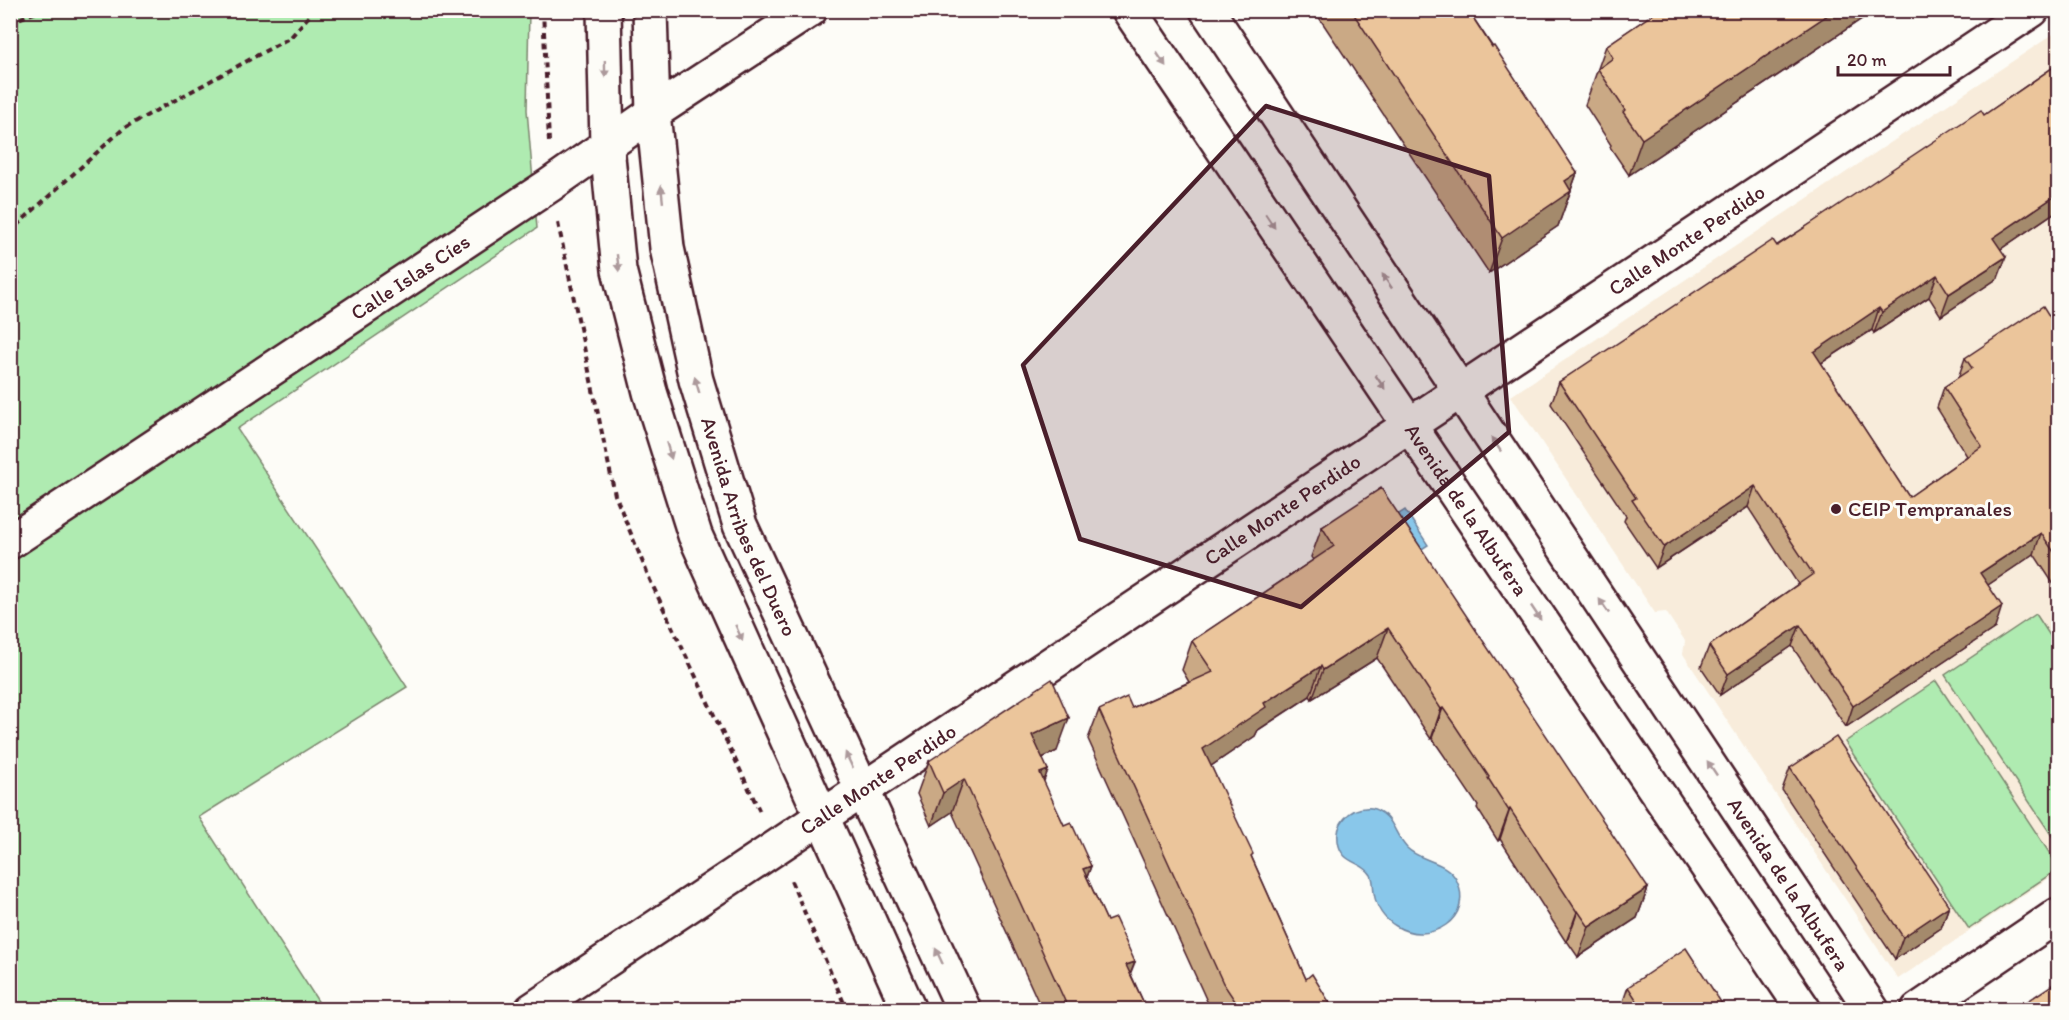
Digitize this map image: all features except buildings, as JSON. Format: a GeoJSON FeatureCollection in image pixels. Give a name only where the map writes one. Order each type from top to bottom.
{"type":"FeatureCollection","features":[{"type":"Feature","properties":{"kind":"street"},"geometry":{"type":"LineString","coordinates":[[604,10],[607,146],[619,270],[650,392],[695,535],[909,1010]]}},
{"type":"Feature","properties":{"kind":"street","name":"Avenida Arribes del Duero"},"geometry":{"type":"LineString","coordinates":[[650,10],[653,113],[667,248],[696,380],[736,514],[964,1010]]}},
{"type":"Feature","properties":{"kind":"street","name":"Calle Islas Cíes"},"geometry":{"type":"LineString","coordinates":[[10,542],[810,10]]}},
{"type":"Feature","properties":{"kind":"street","name":"Avenida de la Albufera"},"geometry":{"type":"LineString","coordinates":[[1128,10],[1804,1010]]}},
{"type":"Feature","properties":{"kind":"street","name":"Avenida de la Albufera"},"geometry":{"type":"LineString","coordinates":[[1207,10],[1872,1010]]}},
{"type":"Feature","properties":{"kind":"street","name":"Calle Monte Perdido"},"geometry":{"type":"LineString","coordinates":[[532,1010],[2032,10]]}},
{"type":"Feature","properties":{"kind":"street"},"geometry":{"type":"LineString","coordinates":[[1918,1010],[2058,915]]}},
{"type":"Feature","properties":{"kind":"path"},"geometry":{"type":"LineString","coordinates":[[10,22],[42,10]]}},
{"type":"Feature","properties":{"kind":"path"},"geometry":{"type":"LineString","coordinates":[[10,234],[124,128],[291,37],[314,10]]}},
{"type":"Feature","properties":{"kind":"highlighted area"},"geometry":{"type":"Polygon","coordinates":[[[1266,106],[1489,176],[1509,432],[1301,607],[1080,539],[1023,365],[1266,106]]]}},
{"type":"Feature","properties":{"kind":"shaded area"},"geometry":{"type":"Polygon","coordinates":[[[2058,31],[2058,872],[1898,979],[1683,654],[1685,641],[1666,612],[1655,613],[1511,396],[2058,31]]]}},
{"type":"Feature","properties":{"kind":"green space"},"geometry":{"type":"Polygon","coordinates":[[[10,11],[529,11],[527,110],[537,228],[237,429],[407,687],[199,817],[323,1009],[11,1009],[10,11]]]}},
{"type":"Feature","properties":{"kind":"green space"},"geometry":{"type":"Polygon","coordinates":[[[2036,614],[2058,648],[2058,845],[1945,675],[2036,614]]]}},
{"type":"Feature","properties":{"kind":"green space"},"geometry":{"type":"Polygon","coordinates":[[[1936,681],[2058,866],[2058,869],[1969,929],[1845,742],[1936,681]]]}},
{"type":"Feature","properties":{"kind":"water"},"geometry":{"type":"Polygon","coordinates":[[[1405,510],[1428,545],[1414,554],[1391,519],[1405,510]]]}},
{"type":"Feature","properties":{"kind":"water"},"geometry":{"type":"Polygon","coordinates":[[[1372,808],[1385,815],[1407,848],[1446,868],[1456,879],[1461,893],[1460,906],[1455,917],[1446,925],[1435,931],[1422,933],[1409,932],[1396,926],[1384,916],[1379,908],[1371,875],[1343,854],[1338,838],[1342,821],[1353,811],[1372,808]]]}},
{"type":"Feature","properties":{"kind":"place","name":"CEIP Tempranales"},"geometry":{"type":"Point","coordinates":[1836,509]}}]}
